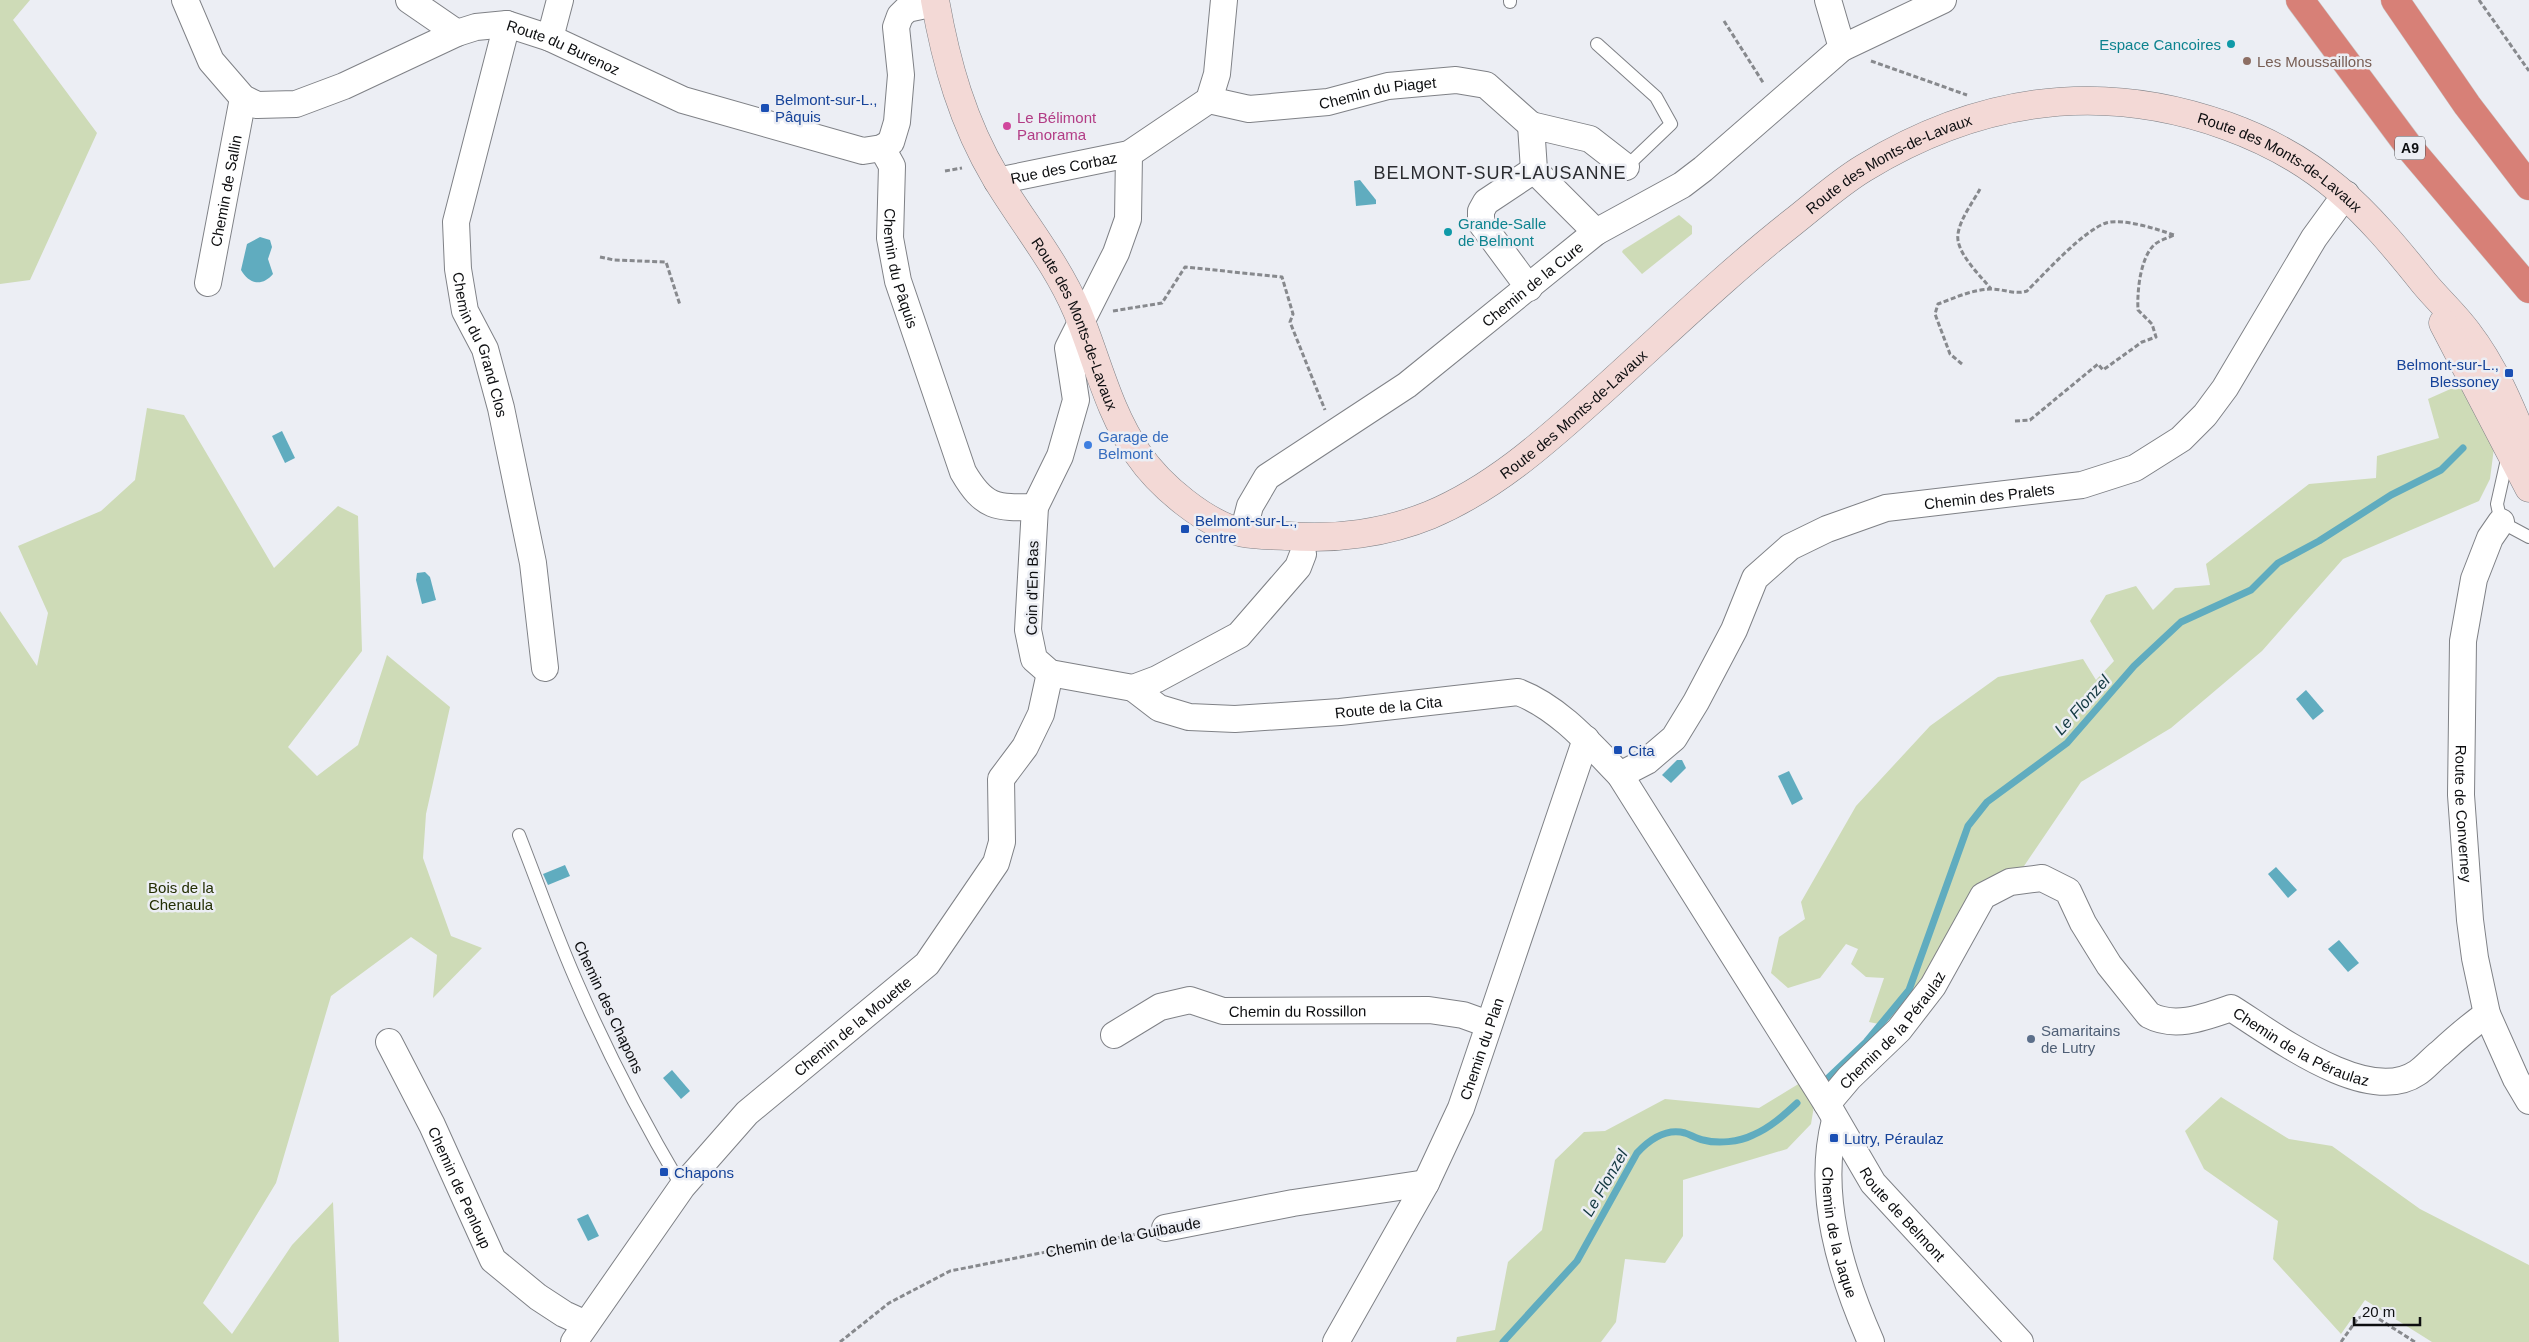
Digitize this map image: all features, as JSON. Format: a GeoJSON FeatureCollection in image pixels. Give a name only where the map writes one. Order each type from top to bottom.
{"type":"FeatureCollection","features":[{"type":"Feature","properties":{"kind":"highway","name":"A9"},"geometry":{"type":"LineString","coordinates":[[2300,0],[2413,152],[2529,289]]}},
{"type":"Feature","properties":{"kind":"highway"},"geometry":{"type":"LineString","coordinates":[[2395,0],[2467,105],[2529,186]]}},
{"type":"Feature","properties":{"kind":"street"},"geometry":{"type":"LineString","coordinates":[[186,0],[211,61],[243,98]]}},
{"type":"Feature","properties":{"kind":"street"},"geometry":{"type":"LineString","coordinates":[[410,0],[457,33]]}},
{"type":"Feature","properties":{"kind":"street"},"geometry":{"type":"LineString","coordinates":[[550,38],[560,0]]}},
{"type":"Feature","properties":{"kind":"street"},"geometry":{"type":"LineString","coordinates":[[1209,100],[1217,74],[1224,0]]}},
{"type":"Feature","properties":{"kind":"street"},"geometry":{"type":"LineString","coordinates":[[1828,0],[1853,53]]}},
{"type":"Feature","properties":{"kind":"street","name":"Chemin de la Cure"},"geometry":{"type":"LineString","coordinates":[[1243,533],[1250,506],[1267,477],[1407,384],[1529,288],[1596,232],[1682,185],[1778,105],[1853,53],[1943,0]]}},
{"type":"Feature","properties":{"kind":"street"},"geometry":{"type":"LineString","coordinates":[[882,148],[891,142],[897,122],[901,75],[896,27],[900,16],[907,9],[935,2]]}},
{"type":"Feature","properties":{"kind":"street","name":"Route des Monts-de-Lavaux"},"geometry":{"type":"LineString","coordinates":[[935,2],[944,52],[959,103],[997,181],[1046,252],[1064,282],[1080,319],[1104,388],[1123,429],[1139,456],[1160,481],[1198,513],[1243,533],[1305,538],[1375,532],[1428,516],[1466,498],[1528,457],[1754,252],[1862,169],[1952,124],[2002,109],[2048,102],[2108,100],[2190,113],[2250,134],[2290,155],[2346,194],[2378,225],[2420,278],[2468,332],[2508,404],[2529,488]]}},
{"type":"Feature","properties":{"kind":"street","name":"Route du Burenoz"},"geometry":{"type":"LineString","coordinates":[[243,98],[257,105],[296,104],[344,86],[457,33],[476,27],[507,24],[550,38],[684,100],[863,151],[882,148]]}},
{"type":"Feature","properties":{"kind":"street","name":"Chemin du Grand Clos"},"geometry":{"type":"LineString","coordinates":[[507,24],[456,222],[458,269],[465,311],[485,349],[501,408],[533,563],[545,668]]}},
{"type":"Feature","properties":{"kind":"street","name":"Chemin du Piaget"},"geometry":{"type":"LineString","coordinates":[[1209,100],[1249,109],[1328,102],[1388,86],[1456,80],[1486,85],[1531,126]]}},
{"type":"Feature","properties":{"kind":"street","name":"Chemin de Sallin"},"geometry":{"type":"LineString","coordinates":[[208,283],[243,98]]}},
{"type":"Feature","properties":{"kind":"street","name":"Rue des Corbaz"},"geometry":{"type":"LineString","coordinates":[[997,181],[1129,154],[1209,100]]}},
{"type":"Feature","properties":{"kind":"street"},"geometry":{"type":"LineString","coordinates":[[1596,232],[1534,170],[1531,126],[1590,139],[1626,167]]}},
{"type":"Feature","properties":{"kind":"street","name":"Chemin du Pâquis"},"geometry":{"type":"LineString","coordinates":[[882,148],[892,166],[890,238],[898,281],[963,472],[972,487],[982,498],[1000,508],[1035,507]]}},
{"type":"Feature","properties":{"kind":"street","name":"Rue des Corbaz"},"geometry":{"type":"LineString","coordinates":[[1080,319],[1116,253],[1128,220],[1129,154]]}},
{"type":"Feature","properties":{"kind":"street"},"geometry":{"type":"LineString","coordinates":[[1529,288],[1481,223],[1481,211],[1486,202],[1534,170]]}},
{"type":"Feature","properties":{"kind":"street","name":"Chemin des Pralets"},"geometry":{"type":"LineString","coordinates":[[1620,775],[1647,761],[1674,738],[1696,702],[1734,630],[1756,578],[1790,547],[1828,529],[1886,508],[2082,485],[2135,468],[2181,439],[2205,414],[2225,388],[2314,238],[2346,194]]}},
{"type":"Feature","properties":{"kind":"street","name":"Coin d'En Bas"},"geometry":{"type":"LineString","coordinates":[[1050,673],[1034,659],[1028,630],[1035,507],[1060,456],[1076,400],[1068,348],[1080,319]]}},
{"type":"Feature","properties":{"kind":"street","name":"Route de Converney"},"geometry":{"type":"LineString","coordinates":[[2501,522],[2490,538],[2474,579],[2463,641],[2461,795],[2471,930],[2487,1014],[2516,1079],[2529,1101]]}},
{"type":"Feature","properties":{"kind":"street"},"geometry":{"type":"LineString","coordinates":[[1050,673],[1133,688],[1157,679],[1239,635],[1298,567],[1303,554]]}},
{"type":"Feature","properties":{"kind":"street","name":"Chemin de la Mouette"},"geometry":{"type":"LineString","coordinates":[[580,1333],[682,1187],[747,1113],[928,964],[950,934],[996,863],[1002,842],[1001,779],[1025,747],[1041,714],[1050,673]]}},
{"type":"Feature","properties":{"kind":"street","name":"Route de la Cita"},"geometry":{"type":"LineString","coordinates":[[1133,688],[1159,708],[1189,717],[1235,719],[1340,712],[1518,692],[1536,698],[1586,740],[1620,775],[1806,1072]]}},
{"type":"Feature","properties":{"kind":"street","name":"Chemin du Plan"},"geometry":{"type":"LineString","coordinates":[[1336,1342],[1426,1183],[1461,1108],[1586,740]]}},
{"type":"Feature","properties":{"kind":"street","name":"Chemin de la Péraulaz"},"geometry":{"type":"LineString","coordinates":[[1831,1112],[1850,1078],[1899,1030],[1933,986],[1983,896],[2010,882],[2042,878],[2068,891],[2083,923],[2109,965],[2149,1015],[2158,1020],[2172,1023],[2202,1018],[2231,1008],[2306,1055],[2363,1080],[2391,1083],[2416,1074],[2466,1028],[2487,1014]]}},
{"type":"Feature","properties":{"kind":"street","name":"Chemin du Rossillon"},"geometry":{"type":"LineString","coordinates":[[1114,1035],[1160,1007],[1190,1000],[1222,1011],[1429,1010],[1463,1015],[1488,1024]]}},
{"type":"Feature","properties":{"kind":"street","name":"Chemin de Penloup"},"geometry":{"type":"LineString","coordinates":[[389,1042],[432,1126],[494,1260],[538,1297],[564,1314],[580,1333]]}},
{"type":"Feature","properties":{"kind":"street","name":"Route de Belmont"},"geometry":{"type":"LineString","coordinates":[[1806,1072],[1874,1183],[2020,1342]]}},
{"type":"Feature","properties":{"kind":"street","name":"Chemin de la Jaque"},"geometry":{"type":"LineString","coordinates":[[1831,1112],[1827,1175],[1834,1232],[1871,1342]]}},
{"type":"Feature","properties":{"kind":"street","name":"Chemin de la Guibaude"},"geometry":{"type":"LineString","coordinates":[[1165,1228],[1294,1203],[1426,1183]]}},
{"type":"Feature","properties":{"kind":"lane"},"geometry":{"type":"LineString","coordinates":[[1597,44],[1656,97],[1671,124],[1626,167]]}},
{"type":"Feature","properties":{"kind":"lane"},"geometry":{"type":"LineString","coordinates":[[2519,451],[2497,504],[2501,522],[2529,537]]}},
{"type":"Feature","properties":{"kind":"lane","name":"Chemin des Chapons"},"geometry":{"type":"LineString","coordinates":[[518,835],[595,1022],[653,1138],[682,1187]]}},
{"type":"Feature","properties":{"kind":"path"},"geometry":{"type":"LineString","coordinates":[[2479,0],[2529,71]]}},
{"type":"Feature","properties":{"kind":"path"},"geometry":{"type":"LineString","coordinates":[[1724,21],[1778,105]]}},
{"type":"Feature","properties":{"kind":"path"},"geometry":{"type":"LineString","coordinates":[[1853,53],[1975,98]]}},
{"type":"Feature","properties":{"kind":"path"},"geometry":{"type":"LineString","coordinates":[[945,171],[964,167]]}},
{"type":"Feature","properties":{"kind":"path"},"geometry":{"type":"LineString","coordinates":[[1980,189],[1958,231],[1957,239],[1962,252],[1991,289]]}},
{"type":"Feature","properties":{"kind":"path"},"geometry":{"type":"LineString","coordinates":[[1962,364],[1950,354],[1935,314],[1938,304],[1962,295],[1991,289],[2019,294],[2026,291],[2083,238],[2106,223],[2142,224],[2174,235],[2153,246],[2142,270],[2137,294],[2138,310],[2152,324],[2156,337],[2142,342],[2103,370],[2098,364],[2030,420],[2015,421]]}},
{"type":"Feature","properties":{"kind":"path"},"geometry":{"type":"LineString","coordinates":[[600,257],[614,260],[666,262],[680,306]]}},
{"type":"Feature","properties":{"kind":"path"},"geometry":{"type":"LineString","coordinates":[[1106,313],[1162,303],[1185,267],[1282,277],[1293,314],[1290,322],[1326,413]]}},
{"type":"Feature","properties":{"kind":"path","name":"Chemin de la Guibaude"},"geometry":{"type":"LineString","coordinates":[[840,1342],[889,1303],[950,1272],[1165,1228]]}},
{"type":"Feature","properties":{"kind":"path"},"geometry":{"type":"LineString","coordinates":[[2341,1342],[2358,1318],[2371,1314],[2415,1342]]}},
{"type":"Feature","properties":{"kind":"green space"},"geometry":{"type":"Polygon","coordinates":[[[0,0],[30,0],[13,20],[97,133],[30,280],[0,284],[0,0]]]}},
{"type":"Feature","properties":{"kind":"green space"},"geometry":{"type":"Polygon","coordinates":[[[1679,215],[1692,226],[1692,234],[1642,274],[1622,252],[1623,250],[1679,215]]]}},
{"type":"Feature","properties":{"kind":"green space"},"geometry":{"type":"Polygon","coordinates":[[[2464,383],[2494,448],[2490,479],[2479,501],[2343,559],[2262,651],[2171,728],[2081,782],[2022,869],[1884,1025],[1869,1022],[1884,978],[1866,977],[1851,964],[1858,949],[1846,944],[1820,978],[1788,988],[1771,973],[1779,937],[1805,919],[1801,902],[1856,806],[1930,726],[1998,677],[2083,659],[2096,680],[2114,661],[2090,621],[2106,595],[2136,586],[2153,610],[2175,588],[2210,585],[2206,564],[2309,484],[2376,478],[2377,456],[2439,438],[2428,399],[2464,383]]]}},
{"type":"Feature","properties":{"kind":"green space","name":"Bois de la Chenaula"},"geometry":{"type":"Polygon","coordinates":[[[147,408],[184,415],[274,568],[338,506],[358,516],[362,651],[288,747],[317,776],[358,745],[387,655],[450,707],[426,814],[423,858],[451,936],[482,948],[433,998],[437,955],[411,937],[331,996],[276,1183],[203,1303],[232,1334],[292,1245],[333,1202],[339,1342],[0,1342],[0,611],[37,666],[48,613],[18,546],[101,511],[135,480],[147,408]]]}},
{"type":"Feature","properties":{"kind":"green space"},"geometry":{"type":"Polygon","coordinates":[[[1800,1083],[1814,1106],[1811,1124],[1787,1149],[1683,1180],[1683,1236],[1665,1263],[1625,1259],[1616,1322],[1601,1342],[1456,1342],[1457,1337],[1495,1330],[1508,1262],[1542,1230],[1555,1160],[1584,1132],[1605,1131],[1665,1099],[1759,1108],[1800,1083]]]}},
{"type":"Feature","properties":{"kind":"green space"},"geometry":{"type":"Polygon","coordinates":[[[2221,1097],[2289,1139],[2332,1146],[2420,1209],[2529,1265],[2529,1342],[2432,1342],[2365,1300],[2341,1334],[2273,1259],[2278,1221],[2204,1169],[2185,1131],[2221,1097]]]}},
{"type":"Feature","properties":{"kind":"water"},"geometry":{"type":"Polygon","coordinates":[[[1360,180],[1376,200],[1376,204],[1356,206],[1354,181],[1360,180]]]}},
{"type":"Feature","properties":{"kind":"water"},"geometry":{"type":"Polygon","coordinates":[[[260,237],[270,240],[272,247],[268,259],[273,274],[264,281],[256,282],[244,275],[241,270],[247,244],[260,237]]]}},
{"type":"Feature","properties":{"kind":"water"},"geometry":{"type":"Polygon","coordinates":[[[282,431],[295,458],[285,463],[272,436],[282,431]]]}},
{"type":"Feature","properties":{"kind":"water"},"geometry":{"type":"Polygon","coordinates":[[[425,572],[430,577],[436,600],[422,604],[416,580],[417,573],[425,572]]]}},
{"type":"Feature","properties":{"kind":"water"},"geometry":{"type":"Polygon","coordinates":[[[2306,690],[2324,711],[2313,720],[2296,699],[2306,690]]]}},
{"type":"Feature","properties":{"kind":"water"},"geometry":{"type":"Polygon","coordinates":[[[1677,760],[1682,760],[1686,768],[1671,783],[1662,775],[1677,760]]]}},
{"type":"Feature","properties":{"kind":"water"},"geometry":{"type":"Polygon","coordinates":[[[1789,771],[1803,799],[1792,805],[1778,776],[1789,771]]]}},
{"type":"Feature","properties":{"kind":"water"},"geometry":{"type":"Polygon","coordinates":[[[565,865],[570,876],[548,885],[543,874],[565,865]]]}},
{"type":"Feature","properties":{"kind":"water"},"geometry":{"type":"Polygon","coordinates":[[[2276,867],[2297,890],[2288,898],[2268,874],[2276,867]]]}},
{"type":"Feature","properties":{"kind":"water"},"geometry":{"type":"Polygon","coordinates":[[[2339,940],[2359,963],[2348,972],[2328,949],[2339,940]]]}},
{"type":"Feature","properties":{"kind":"water"},"geometry":{"type":"Polygon","coordinates":[[[672,1070],[690,1091],[681,1099],[663,1078],[672,1070]]]}},
{"type":"Feature","properties":{"kind":"water"},"geometry":{"type":"Polygon","coordinates":[[[588,1214],[599,1236],[588,1241],[577,1219],[588,1214]]]}},
{"type":"Feature","properties":{"kind":"waterway","name":"Le Flonzel"},"geometry":{"type":"LineString","coordinates":[[1828,1078],[1866,1042],[1909,990],[1968,826],[1987,802],[2067,743],[2134,666],[2181,622],[2251,590],[2278,563],[2319,541],[2391,495],[2441,470],[2463,448]]}},
{"type":"Feature","properties":{"kind":"waterway","name":"Le Flonzel"},"geometry":{"type":"LineString","coordinates":[[1503,1342],[1577,1261],[1637,1153],[1647,1143],[1665,1133],[1671,1132],[1685,1133],[1715,1142],[1741,1139],[1765,1129],[1797,1103]]}},
{"type":"Feature","properties":{"kind":"place","name":"Espace Cancoires"},"geometry":{"type":"Point","coordinates":[2231,44]}},
{"type":"Feature","properties":{"kind":"place","name":"Les Moussaillons"},"geometry":{"type":"Point","coordinates":[2247,61]}},
{"type":"Feature","properties":{"kind":"place","name":"Belmont-sur-L., Pâquis"},"geometry":{"type":"Point","coordinates":[765,108]}},
{"type":"Feature","properties":{"kind":"place","name":"Le Bélimont Panorama"},"geometry":{"type":"Point","coordinates":[1007,126]}},
{"type":"Feature","properties":{"kind":"place","name":"Grande-Salle de Belmont"},"geometry":{"type":"Point","coordinates":[1448,232]}},
{"type":"Feature","properties":{"kind":"place","name":"Belmont-sur-L., Blessoney"},"geometry":{"type":"Point","coordinates":[2509,373]}},
{"type":"Feature","properties":{"kind":"place","name":"Garage de Belmont"},"geometry":{"type":"Point","coordinates":[1088,445]}},
{"type":"Feature","properties":{"kind":"place","name":"Belmont-sur-L., centre"},"geometry":{"type":"Point","coordinates":[1185,529]}},
{"type":"Feature","properties":{"kind":"place","name":"Cita"},"geometry":{"type":"Point","coordinates":[1618,750]}},
{"type":"Feature","properties":{"kind":"place","name":"Samaritains de Lutry"},"geometry":{"type":"Point","coordinates":[2031,1039]}},
{"type":"Feature","properties":{"kind":"place","name":"Lutry, Péraulaz"},"geometry":{"type":"Point","coordinates":[1834,1138]}},
{"type":"Feature","properties":{"kind":"place","name":"Chapons"},"geometry":{"type":"Point","coordinates":[664,1172]}},
{"type":"Feature","properties":{"kind":"district","name":"BELMONT-SUR-LAUSANNE"},"geometry":{"type":"Point","coordinates":[1500,173]}}]}
